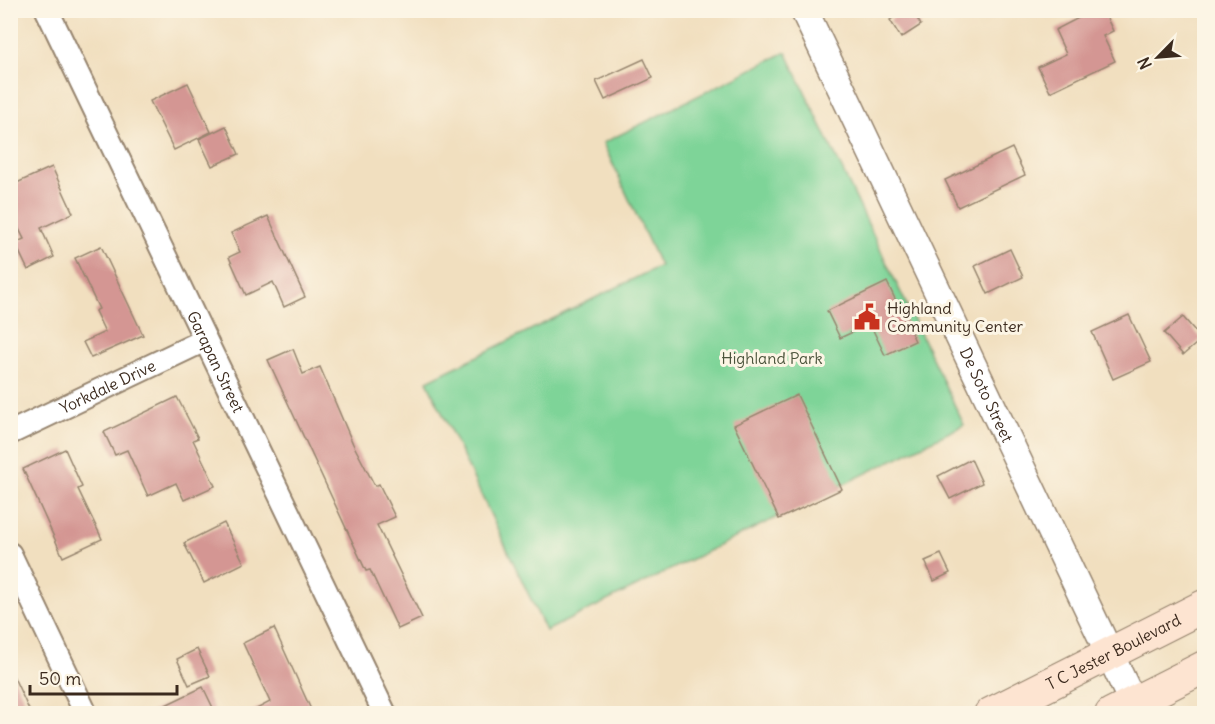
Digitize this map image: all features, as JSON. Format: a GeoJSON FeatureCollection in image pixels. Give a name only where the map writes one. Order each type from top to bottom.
{"type":"FeatureCollection","features":[{"type":"Feature","properties":{"kind":"main road","name":"T C Jester Boulevard"},"geometry":{"type":"LineString","coordinates":[[990,714],[1204,606]]}},
{"type":"Feature","properties":{"kind":"main road"},"geometry":{"type":"LineString","coordinates":[[1128,710],[1204,667]]}},
{"type":"Feature","properties":{"kind":"street","name":"Garapan Street"},"geometry":{"type":"LineString","coordinates":[[47,10],[385,714]]}},
{"type":"Feature","properties":{"kind":"street","name":"De Soto Street"},"geometry":{"type":"LineString","coordinates":[[804,10],[1109,654],[1128,710]]}},
{"type":"Feature","properties":{"kind":"street","name":"Yorkdale Drive"},"geometry":{"type":"LineString","coordinates":[[10,434],[205,340]]}},
{"type":"Feature","properties":{"kind":"street"},"geometry":{"type":"LineString","coordinates":[[10,554],[86,714]]}},
{"type":"Feature","properties":{"kind":"green space","name":"Highland Park"},"geometry":{"type":"Polygon","coordinates":[[[786,52],[964,425],[546,631],[427,381],[660,266],[603,143],[786,52]]]}},
{"type":"Feature","properties":{"kind":"building"},"geometry":{"type":"Polygon","coordinates":[[[905,10],[912,10],[921,25],[901,38],[890,20],[905,10]]]}},
{"type":"Feature","properties":{"kind":"building"},"geometry":{"type":"Polygon","coordinates":[[[1094,10],[1103,10],[1113,31],[1103,36],[1115,61],[1050,92],[1038,67],[1066,54],[1055,30],[1094,10]]]}},
{"type":"Feature","properties":{"kind":"building"},"geometry":{"type":"Polygon","coordinates":[[[644,59],[653,78],[605,100],[596,81],[644,59]]]}},
{"type":"Feature","properties":{"kind":"building"},"geometry":{"type":"Polygon","coordinates":[[[188,83],[211,132],[174,150],[150,101],[188,83]]]}},
{"type":"Feature","properties":{"kind":"building"},"geometry":{"type":"Polygon","coordinates":[[[226,126],[239,154],[212,166],[199,139],[226,126]]]}},
{"type":"Feature","properties":{"kind":"building"},"geometry":{"type":"Polygon","coordinates":[[[1012,148],[1025,175],[958,207],[945,180],[1012,148]]]}},
{"type":"Feature","properties":{"kind":"building"},"geometry":{"type":"Polygon","coordinates":[[[52,167],[73,213],[41,228],[54,257],[28,270],[15,243],[24,239],[10,211],[10,186],[52,167]]]}},
{"type":"Feature","properties":{"kind":"building"},"geometry":{"type":"Polygon","coordinates":[[[268,216],[305,297],[284,307],[273,282],[246,295],[229,257],[240,252],[231,233],[268,216]]]}},
{"type":"Feature","properties":{"kind":"building"},"geometry":{"type":"Polygon","coordinates":[[[101,246],[143,335],[91,358],[83,342],[105,332],[95,311],[99,309],[75,258],[101,246]]]}},
{"type":"Feature","properties":{"kind":"building"},"geometry":{"type":"Polygon","coordinates":[[[1010,249],[1023,277],[988,294],[975,266],[1010,249]]]}},
{"type":"Feature","properties":{"kind":"building","name":"Highland Community Center"},"geometry":{"type":"Polygon","coordinates":[[[887,282],[915,341],[885,355],[870,324],[840,338],[827,311],[887,282]]]}},
{"type":"Feature","properties":{"kind":"building"},"geometry":{"type":"Polygon","coordinates":[[[1129,315],[1151,362],[1113,379],[1092,332],[1129,315]]]}},
{"type":"Feature","properties":{"kind":"building"},"geometry":{"type":"Polygon","coordinates":[[[1183,317],[1202,339],[1183,355],[1164,333],[1183,317]]]}},
{"type":"Feature","properties":{"kind":"building"},"geometry":{"type":"Polygon","coordinates":[[[293,349],[303,374],[320,367],[353,444],[375,486],[379,484],[395,517],[377,525],[422,618],[398,629],[370,570],[366,571],[268,360],[293,349]]]}},
{"type":"Feature","properties":{"kind":"building"},"geometry":{"type":"Polygon","coordinates":[[[797,395],[842,489],[779,519],[734,425],[797,395]]]}},
{"type":"Feature","properties":{"kind":"building"},"geometry":{"type":"Polygon","coordinates":[[[177,397],[198,438],[193,440],[215,486],[184,500],[176,483],[148,496],[127,450],[115,455],[104,432],[177,397]]]}},
{"type":"Feature","properties":{"kind":"building"},"geometry":{"type":"Polygon","coordinates":[[[65,449],[82,487],[78,489],[102,539],[63,557],[23,469],[65,449]]]}},
{"type":"Feature","properties":{"kind":"building"},"geometry":{"type":"Polygon","coordinates":[[[971,459],[982,483],[950,499],[938,476],[971,459]]]}},
{"type":"Feature","properties":{"kind":"building"},"geometry":{"type":"Polygon","coordinates":[[[224,523],[244,563],[204,583],[184,543],[224,523]]]}},
{"type":"Feature","properties":{"kind":"building"},"geometry":{"type":"Polygon","coordinates":[[[941,554],[950,573],[934,581],[925,561],[941,554]]]}},
{"type":"Feature","properties":{"kind":"building"},"geometry":{"type":"Polygon","coordinates":[[[274,628],[313,714],[247,714],[270,702],[243,643],[274,628]]]}},
{"type":"Feature","properties":{"kind":"building"},"geometry":{"type":"Polygon","coordinates":[[[197,649],[210,676],[189,685],[177,659],[197,649]]]}},
{"type":"Feature","properties":{"kind":"building"},"geometry":{"type":"Polygon","coordinates":[[[10,669],[31,714],[10,714],[10,669]]]}},
{"type":"Feature","properties":{"kind":"building"},"geometry":{"type":"Polygon","coordinates":[[[203,687],[216,714],[147,714],[203,687]]]}},
{"type":"Feature","properties":{"kind":"place","name":"Highland Community Center"},"geometry":{"type":"Point","coordinates":[867,317]}}]}
